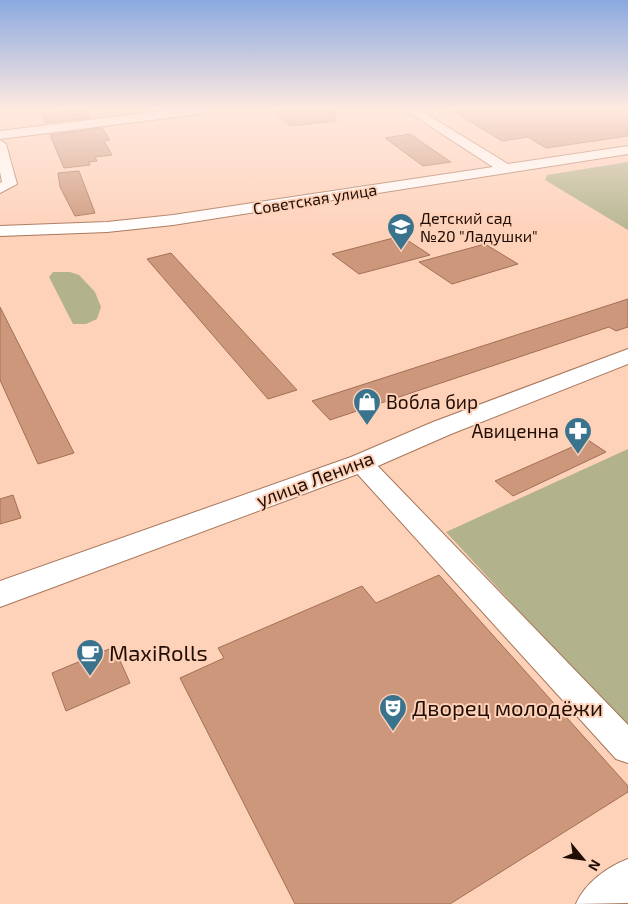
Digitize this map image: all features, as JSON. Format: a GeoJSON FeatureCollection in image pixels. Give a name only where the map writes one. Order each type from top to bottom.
{"type":"FeatureCollection","features":[{"type":"Feature","properties":{"kind":"main road","name":"улица Ленина"},"geometry":{"type":"LineString","coordinates":[[0,594],[361,463],[442,428],[628,356]]}},
{"type":"Feature","properties":{"kind":"street"},"geometry":{"type":"LineString","coordinates":[[0,189],[10,184],[2,152]]}},
{"type":"Feature","properties":{"kind":"street"},"geometry":{"type":"LineString","coordinates":[[479,152],[508,170]]}},
{"type":"Feature","properties":{"kind":"street","name":"Советская улица"},"geometry":{"type":"LineString","coordinates":[[0,231],[98,228],[173,220],[615,152]]}},
{"type":"Feature","properties":{"kind":"street"},"geometry":{"type":"LineString","coordinates":[[361,463],[628,748]]}},
{"type":"Feature","properties":{"kind":"street"},"geometry":{"type":"LineString","coordinates":[[596,904],[628,878]]}},
{"type":"Feature","properties":{"kind":"green space"},"geometry":{"type":"Polygon","coordinates":[[[628,162],[628,230],[545,180],[547,175],[628,162]]]}},
{"type":"Feature","properties":{"kind":"green space"},"geometry":{"type":"Polygon","coordinates":[[[53,272],[70,272],[79,275],[95,292],[101,307],[97,319],[86,324],[73,324],[49,277],[53,272]]]}},
{"type":"Feature","properties":{"kind":"green space"},"geometry":{"type":"Polygon","coordinates":[[[628,449],[628,729],[446,532],[628,449]]]}},
{"type":"Feature","properties":{"kind":"building"},"geometry":{"type":"Polygon","coordinates":[[[57,152],[110,152],[112,155],[95,157],[97,161],[89,162],[90,165],[64,168],[57,152]]]}},
{"type":"Feature","properties":{"kind":"building"},"geometry":{"type":"Polygon","coordinates":[[[404,152],[437,152],[451,162],[423,166],[404,152]]]}},
{"type":"Feature","properties":{"kind":"building"},"geometry":{"type":"Polygon","coordinates":[[[79,171],[95,213],[75,216],[60,187],[58,173],[79,171]]]}},
{"type":"Feature","properties":{"kind":"building"},"geometry":{"type":"Polygon","coordinates":[[[401,236],[430,255],[359,274],[332,254],[401,236]]]}},
{"type":"Feature","properties":{"kind":"building"},"geometry":{"type":"Polygon","coordinates":[[[485,244],[518,264],[452,284],[419,262],[485,244]]]}},
{"type":"Feature","properties":{"kind":"building"},"geometry":{"type":"Polygon","coordinates":[[[171,253],[297,390],[268,399],[147,259],[171,253]]]}},
{"type":"Feature","properties":{"kind":"building"},"geometry":{"type":"Polygon","coordinates":[[[628,299],[628,327],[616,331],[609,327],[330,420],[312,401],[628,299]]]}},
{"type":"Feature","properties":{"kind":"building"},"geometry":{"type":"Polygon","coordinates":[[[0,307],[74,453],[38,464],[0,380],[0,307]]]}},
{"type":"Feature","properties":{"kind":"building"},"geometry":{"type":"Polygon","coordinates":[[[588,440],[606,452],[513,496],[495,481],[588,440]]]}},
{"type":"Feature","properties":{"kind":"building"},"geometry":{"type":"Polygon","coordinates":[[[13,495],[21,518],[0,524],[0,499],[13,495]]]}},
{"type":"Feature","properties":{"kind":"building","name":"Дворец молодёжи"},"geometry":{"type":"Polygon","coordinates":[[[439,575],[628,786],[628,792],[450,904],[295,904],[180,678],[224,658],[218,648],[362,586],[376,603],[439,575]]]}},
{"type":"Feature","properties":{"kind":"building"},"geometry":{"type":"Polygon","coordinates":[[[114,647],[130,683],[66,711],[52,673],[114,647]]]}},
{"type":"Feature","properties":{"kind":"place","name":"Детский сад №20 \"Ладушки\""},"geometry":{"type":"Point","coordinates":[401,251]}},
{"type":"Feature","properties":{"kind":"place","name":"Вобла бир"},"geometry":{"type":"Point","coordinates":[367,426]}},
{"type":"Feature","properties":{"kind":"place","name":"Авиценна"},"geometry":{"type":"Point","coordinates":[578,455]}},
{"type":"Feature","properties":{"kind":"place","name":"MaxiRolls"},"geometry":{"type":"Point","coordinates":[90,677]}},
{"type":"Feature","properties":{"kind":"place","name":"Дворец молодёжи"},"geometry":{"type":"Point","coordinates":[393,732]}}]}
